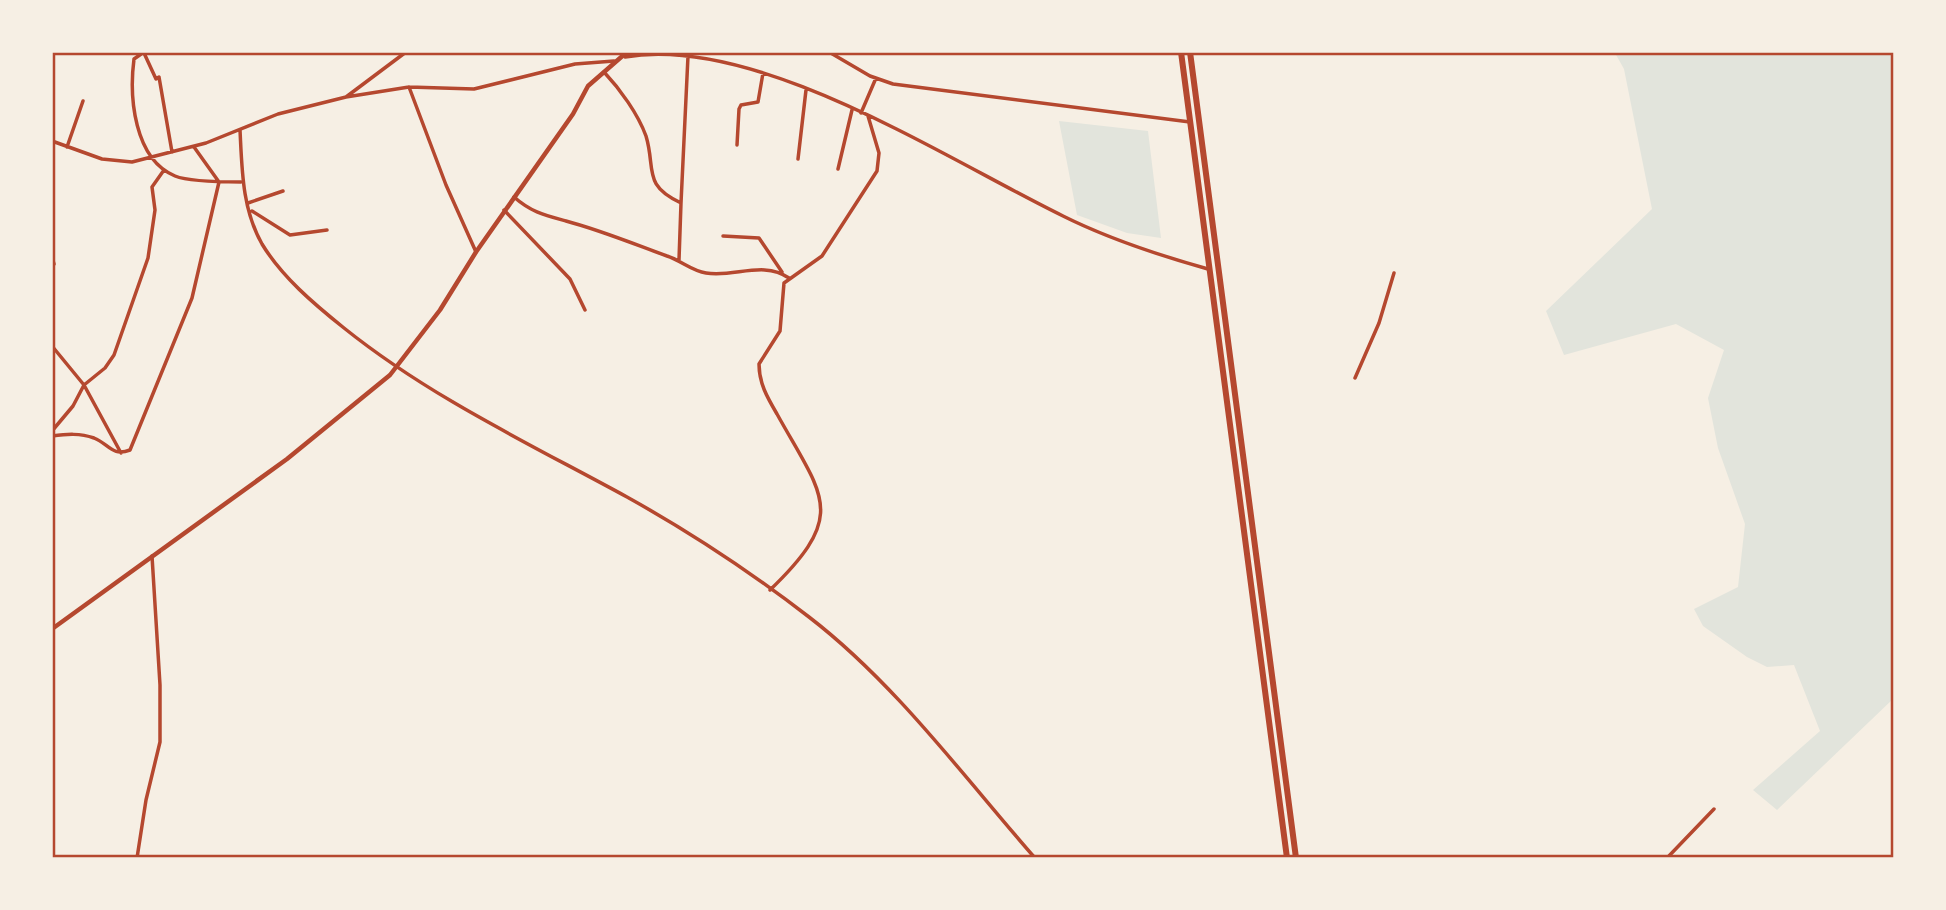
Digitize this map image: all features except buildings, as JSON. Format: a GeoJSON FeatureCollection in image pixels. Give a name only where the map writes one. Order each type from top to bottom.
{"type":"FeatureCollection","features":[{"type":"Feature","properties":{"kind":"highway"},"geometry":{"type":"LineString","coordinates":[[1181,52],[1287,858]]}},
{"type":"Feature","properties":{"kind":"highway"},"geometry":{"type":"LineString","coordinates":[[1191,52],[1296,858]]}},
{"type":"Feature","properties":{"kind":"street"},"geometry":{"type":"LineString","coordinates":[[346,97],[407,52]]}},
{"type":"Feature","properties":{"kind":"street"},"geometry":{"type":"LineString","coordinates":[[829,52],[876,78],[922,89],[1190,122]]}},
{"type":"Feature","properties":{"kind":"street"},"geometry":{"type":"LineString","coordinates":[[172,152],[159,78],[156,79],[144,53],[134,59],[132,92],[150,157],[164,170],[177,177],[241,182]]}},
{"type":"Feature","properties":{"kind":"street"},"geometry":{"type":"LineString","coordinates":[[52,629],[287,459],[396,368],[440,310],[475,252],[569,120],[588,86],[614,61],[626,55],[688,56],[763,73],[868,116],[1065,218],[1149,251],[1210,269]]}},
{"type":"Feature","properties":{"kind":"street"},"geometry":{"type":"LineString","coordinates":[[678,260],[688,56]]}},
{"type":"Feature","properties":{"kind":"street"},"geometry":{"type":"LineString","coordinates":[[52,141],[102,159],[126,162],[194,146],[278,114],[346,97],[409,88],[474,89],[575,64],[614,61]]}},
{"type":"Feature","properties":{"kind":"street"},"geometry":{"type":"LineString","coordinates":[[603,71],[618,89],[646,137],[650,173],[657,187],[681,203]]}},
{"type":"Feature","properties":{"kind":"street"},"geometry":{"type":"LineString","coordinates":[[737,145],[739,109],[741,105],[758,102],[763,73]]}},
{"type":"Feature","properties":{"kind":"street"},"geometry":{"type":"LineString","coordinates":[[861,113],[876,78]]}},
{"type":"Feature","properties":{"kind":"street"},"geometry":{"type":"LineString","coordinates":[[409,88],[423,129],[475,252]]}},
{"type":"Feature","properties":{"kind":"street"},"geometry":{"type":"LineString","coordinates":[[798,159],[806,90]]}},
{"type":"Feature","properties":{"kind":"street"},"geometry":{"type":"LineString","coordinates":[[67,147],[83,101]]}},
{"type":"Feature","properties":{"kind":"street"},"geometry":{"type":"LineString","coordinates":[[838,169],[852,110]]}},
{"type":"Feature","properties":{"kind":"street"},"geometry":{"type":"LineString","coordinates":[[770,590],[804,555],[822,520],[822,508],[811,468],[764,392],[759,364],[780,331],[782,291],[789,278],[822,256],[877,171],[879,153],[868,116]]}},
{"type":"Feature","properties":{"kind":"street"},"geometry":{"type":"LineString","coordinates":[[240,130],[241,182],[260,240],[289,278],[321,311],[396,368],[470,413],[630,499],[726,558],[821,626],[895,699],[1035,858]]}},
{"type":"Feature","properties":{"kind":"street"},"geometry":{"type":"LineString","coordinates":[[52,434],[71,433],[96,439],[111,452],[121,454],[130,450],[192,298],[219,182],[194,146]]}},
{"type":"Feature","properties":{"kind":"street"},"geometry":{"type":"LineString","coordinates":[[52,434],[73,406],[84,385],[105,368],[114,355],[148,258],[155,210],[152,187],[164,170]]}},
{"type":"Feature","properties":{"kind":"street"},"geometry":{"type":"LineString","coordinates":[[248,203],[283,191]]}},
{"type":"Feature","properties":{"kind":"street"},"geometry":{"type":"LineString","coordinates":[[514,197],[528,209],[547,218],[565,221],[678,260],[698,271],[713,274],[766,269],[789,278]]}},
{"type":"Feature","properties":{"kind":"street"},"geometry":{"type":"LineString","coordinates":[[250,210],[290,235],[327,230]]}},
{"type":"Feature","properties":{"kind":"street"},"geometry":{"type":"LineString","coordinates":[[504,211],[570,279],[585,310]]}},
{"type":"Feature","properties":{"kind":"street"},"geometry":{"type":"LineString","coordinates":[[723,236],[760,238],[783,274]]}},
{"type":"Feature","properties":{"kind":"street"},"geometry":{"type":"LineString","coordinates":[[52,257],[54,264]]}},
{"type":"Feature","properties":{"kind":"street"},"geometry":{"type":"LineString","coordinates":[[1355,378],[1379,323],[1394,273]]}},
{"type":"Feature","properties":{"kind":"street"},"geometry":{"type":"LineString","coordinates":[[52,346],[84,385],[121,454]]}},
{"type":"Feature","properties":{"kind":"street"},"geometry":{"type":"LineString","coordinates":[[136,858],[160,742],[160,685],[152,556]]}},
{"type":"Feature","properties":{"kind":"street"},"geometry":{"type":"LineString","coordinates":[[1667,858],[1714,809]]}},
{"type":"Feature","properties":{"kind":"shaded area"},"geometry":{"type":"Polygon","coordinates":[[[1615,53],[1893,53],[1893,699],[1777,810],[1753,790],[1820,731],[1794,665],[1767,667],[1747,657],[1703,626],[1694,609],[1738,587],[1745,524],[1718,448],[1708,398],[1724,350],[1676,324],[1564,355],[1546,311],[1652,209],[1624,69],[1615,53]]]}},
{"type":"Feature","properties":{"kind":"shaded area"},"geometry":{"type":"Polygon","coordinates":[[[1059,121],[1148,131],[1161,238],[1127,233],[1077,215],[1059,121]]]}}]}
